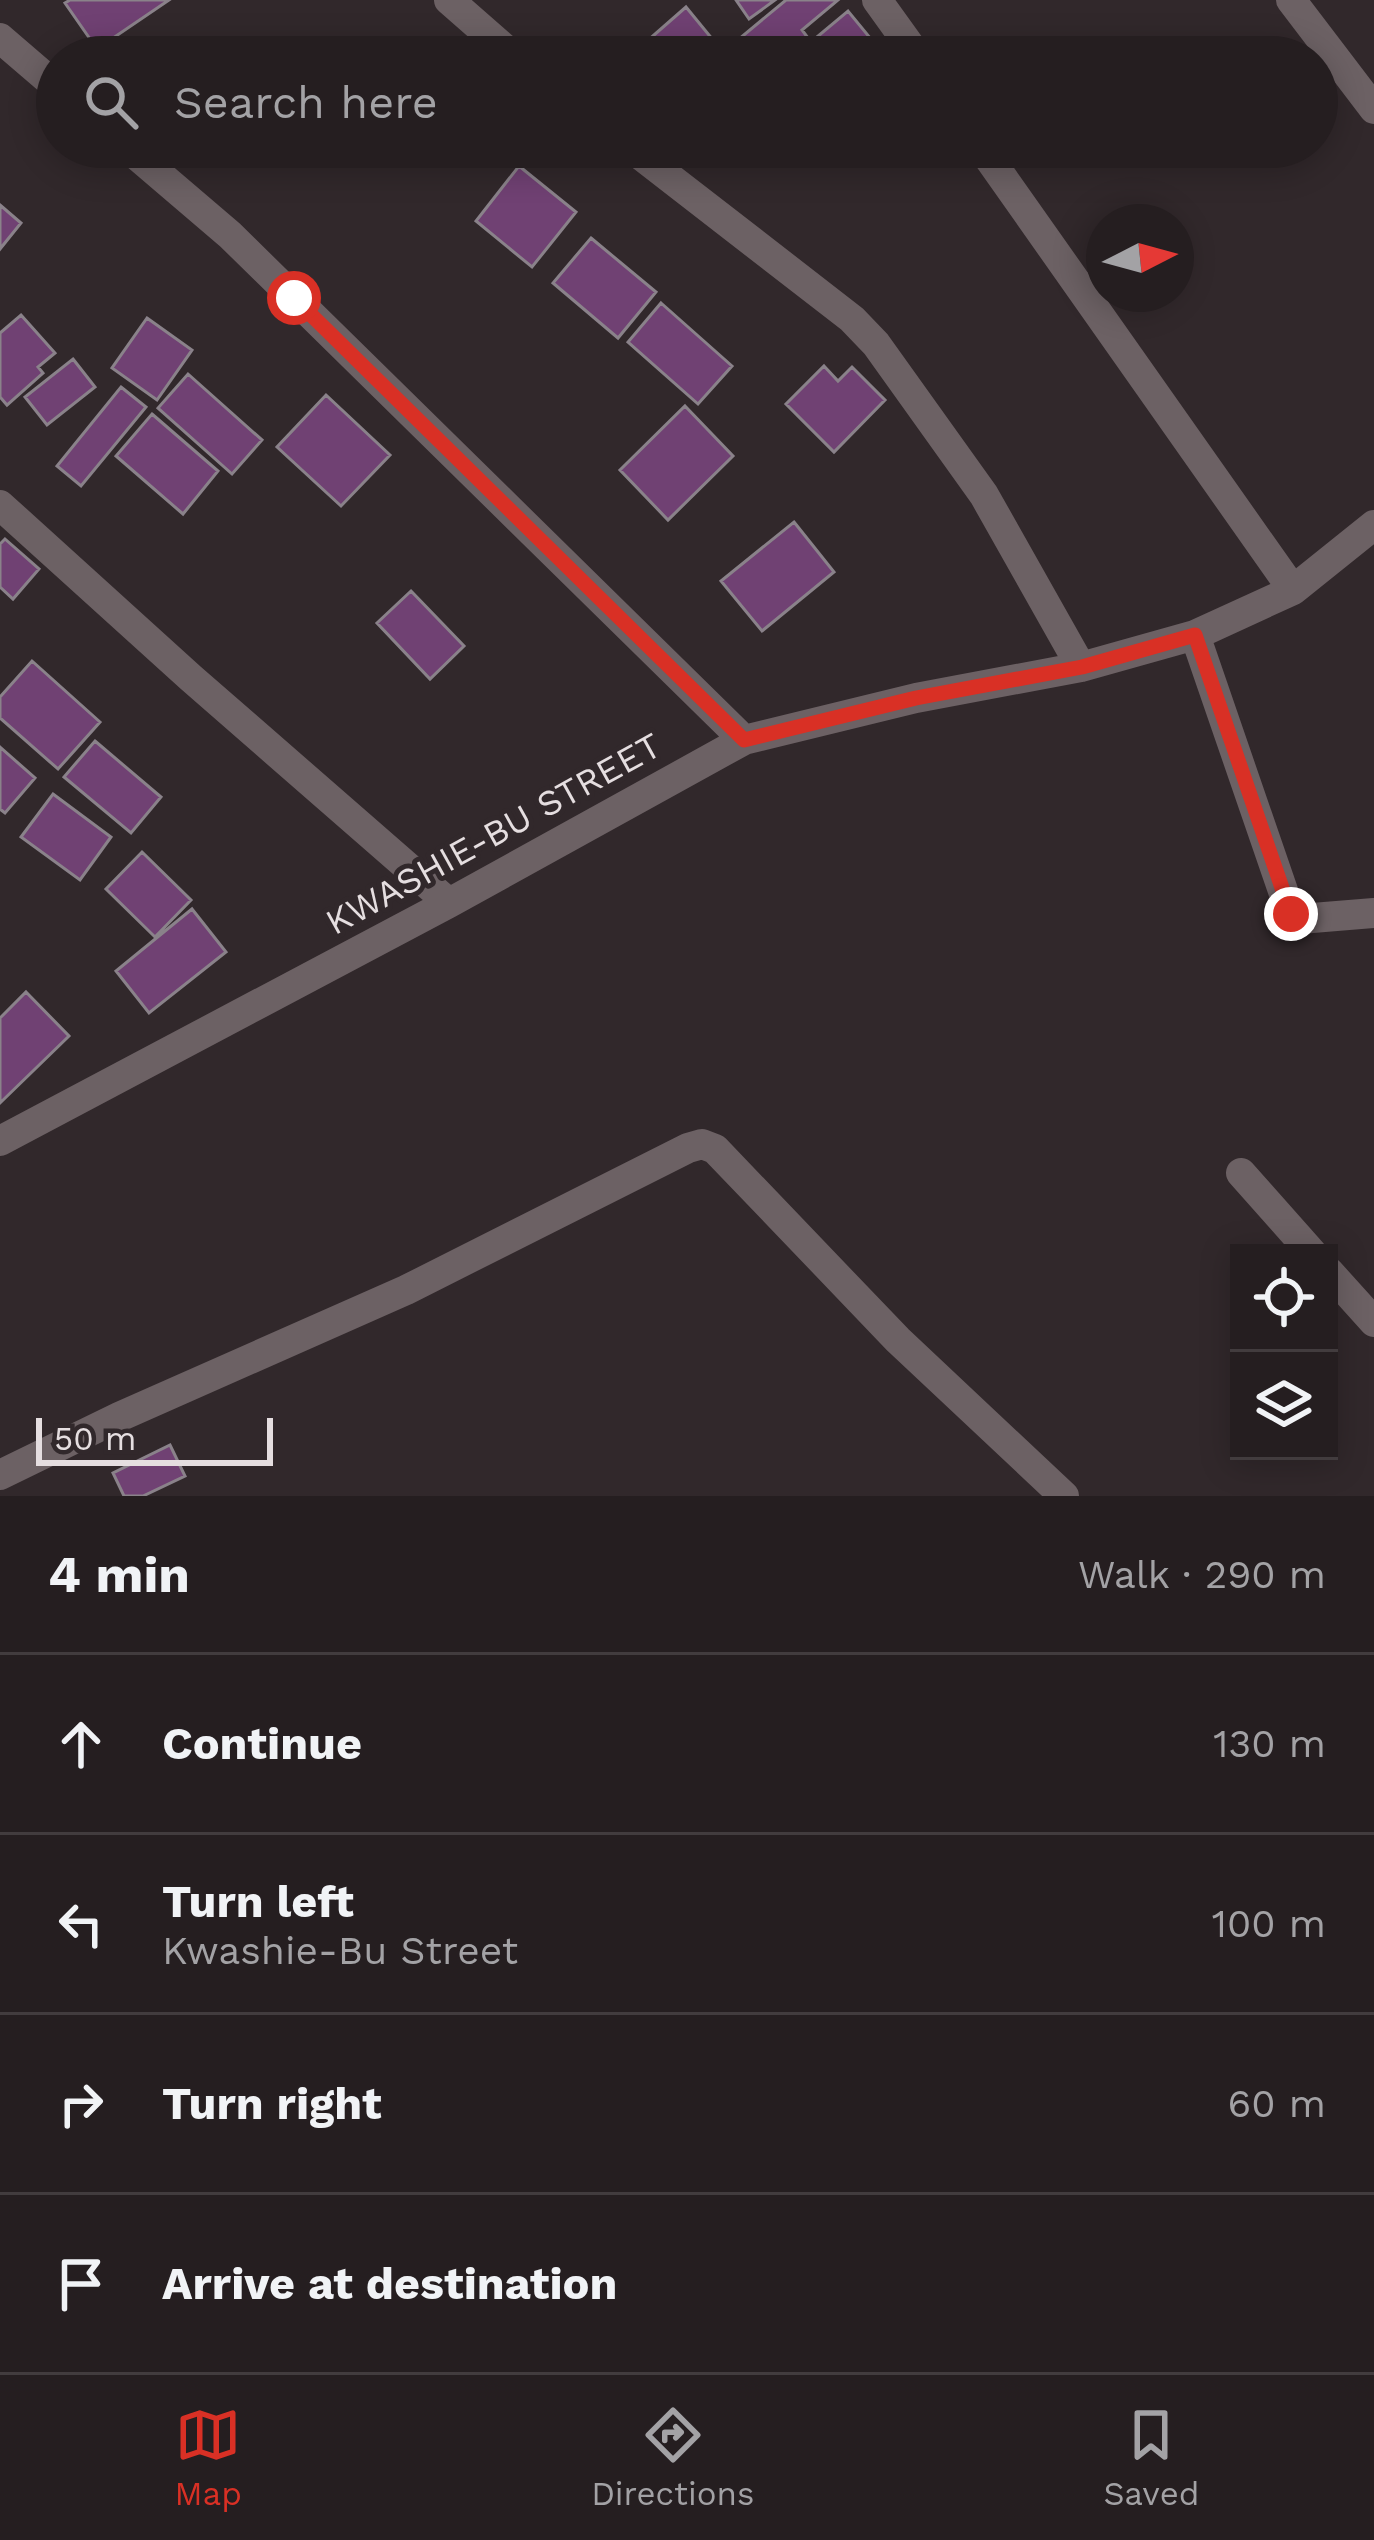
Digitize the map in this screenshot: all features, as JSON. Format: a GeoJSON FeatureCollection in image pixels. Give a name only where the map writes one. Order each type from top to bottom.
{"type":"FeatureCollection","features":[{"type":"Feature","properties":{"kind":"street"},"geometry":{"type":"LineString","coordinates":[[449,0],[490,36]]}},
{"type":"Feature","properties":{"kind":"street"},"geometry":{"type":"LineString","coordinates":[[877,0],[902,36]]}},
{"type":"Feature","properties":{"kind":"street"},"geometry":{"type":"LineString","coordinates":[[1291,0],[1318,36]]}},
{"type":"Feature","properties":{"kind":"street"},"geometry":{"type":"LineString","coordinates":[[0,38],[36,69]]}},
{"type":"Feature","properties":{"kind":"street"},"geometry":{"type":"LineString","coordinates":[[1338,62],[1374,109]]}},
{"type":"Feature","properties":{"kind":"street"},"geometry":{"type":"LineString","coordinates":[[152,168],[230,235],[744,740]]}},
{"type":"Feature","properties":{"kind":"street"},"geometry":{"type":"LineString","coordinates":[[657,168],[852,319],[876,344],[984,495],[1082,667]]}},
{"type":"Feature","properties":{"kind":"street"},"geometry":{"type":"LineString","coordinates":[[996,168],[1293,590]]}},
{"type":"Feature","properties":{"kind":"street"},"geometry":{"type":"LineString","coordinates":[[0,505],[449,903]]}},
{"type":"Feature","properties":{"kind":"street","name":"KWASHIE-BU STREET"},"geometry":{"type":"LineString","coordinates":[[0,1141],[744,740],[916,698],[1082,667],[1195,635],[1293,590],[1374,525]]}},
{"type":"Feature","properties":{"kind":"street"},"geometry":{"type":"LineString","coordinates":[[1195,635],[1291,914],[1300,919],[1374,913]]}},
{"type":"Feature","properties":{"kind":"street"},"geometry":{"type":"LineString","coordinates":[[0,1475],[406,1290],[702,1144],[715,1149],[898,1340],[1064,1496]]}},
{"type":"Feature","properties":{"kind":"street"},"geometry":{"type":"LineString","coordinates":[[1241,1173],[1304,1244]]}},
{"type":"Feature","properties":{"kind":"street"},"geometry":{"type":"LineString","coordinates":[[1338,1282],[1374,1322]]}},
{"type":"Feature","properties":{"kind":"building"},"geometry":{"type":"Polygon","coordinates":[[[169,0],[116,36],[88,36],[65,3],[169,0]]]}},
{"type":"Feature","properties":{"kind":"building"},"geometry":{"type":"Polygon","coordinates":[[[736,0],[775,0],[749,19],[736,0]]]}},
{"type":"Feature","properties":{"kind":"building"},"geometry":{"type":"Polygon","coordinates":[[[786,0],[838,0],[802,30],[806,36],[743,36],[786,0]]]}},
{"type":"Feature","properties":{"kind":"building"},"geometry":{"type":"Polygon","coordinates":[[[686,7],[710,36],[653,36],[686,7]]]}},
{"type":"Feature","properties":{"kind":"building"},"geometry":{"type":"Polygon","coordinates":[[[848,11],[869,36],[818,36],[848,11]]]}},
{"type":"Feature","properties":{"kind":"building"},"geometry":{"type":"Polygon","coordinates":[[[517,168],[576,212],[532,267],[476,221],[517,168]]]}},
{"type":"Feature","properties":{"kind":"building"},"geometry":{"type":"Polygon","coordinates":[[[0,205],[21,223],[0,249],[0,205]]]}},
{"type":"Feature","properties":{"kind":"building"},"geometry":{"type":"Polygon","coordinates":[[[591,238],[656,292],[618,338],[553,283],[591,238]]]}},
{"type":"Feature","properties":{"kind":"building"},"geometry":{"type":"Polygon","coordinates":[[[661,303],[732,366],[698,404],[628,342],[661,303]]]}},
{"type":"Feature","properties":{"kind":"building"},"geometry":{"type":"Polygon","coordinates":[[[21,315],[55,353],[38,367],[43,373],[7,405],[0,397],[0,333],[21,315]]]}},
{"type":"Feature","properties":{"kind":"building"},"geometry":{"type":"Polygon","coordinates":[[[147,318],[192,350],[157,400],[112,368],[147,318]]]}},
{"type":"Feature","properties":{"kind":"building"},"geometry":{"type":"Polygon","coordinates":[[[73,359],[95,387],[47,425],[25,397],[73,359]]]}},
{"type":"Feature","properties":{"kind":"building"},"geometry":{"type":"Polygon","coordinates":[[[824,366],[838,381],[852,367],[885,400],[834,452],[786,404],[824,366]]]}},
{"type":"Feature","properties":{"kind":"building"},"geometry":{"type":"Polygon","coordinates":[[[188,374],[262,440],[232,474],[158,408],[188,374]]]}},
{"type":"Feature","properties":{"kind":"building"},"geometry":{"type":"Polygon","coordinates":[[[121,387],[146,407],[81,486],[57,466],[121,387]]]}},
{"type":"Feature","properties":{"kind":"building"},"geometry":{"type":"Polygon","coordinates":[[[326,395],[390,455],[341,506],[277,447],[326,395]]]}},
{"type":"Feature","properties":{"kind":"building"},"geometry":{"type":"Polygon","coordinates":[[[685,406],[733,456],[668,520],[620,470],[685,406]]]}},
{"type":"Feature","properties":{"kind":"building"},"geometry":{"type":"Polygon","coordinates":[[[152,414],[218,471],[183,514],[116,456],[152,414]]]}},
{"type":"Feature","properties":{"kind":"building"},"geometry":{"type":"Polygon","coordinates":[[[794,522],[834,572],[762,631],[721,581],[794,522]]]}},
{"type":"Feature","properties":{"kind":"building"},"geometry":{"type":"Polygon","coordinates":[[[5,539],[39,569],[13,599],[0,587],[0,544],[5,539]]]}},
{"type":"Feature","properties":{"kind":"building"},"geometry":{"type":"Polygon","coordinates":[[[411,591],[464,646],[430,679],[377,623],[411,591]]]}},
{"type":"Feature","properties":{"kind":"building"},"geometry":{"type":"Polygon","coordinates":[[[32,661],[100,722],[58,769],[0,718],[0,697],[32,661]]]}},
{"type":"Feature","properties":{"kind":"building"},"geometry":{"type":"Polygon","coordinates":[[[95,741],[161,797],[131,833],[64,777],[95,741]]]}},
{"type":"Feature","properties":{"kind":"building"},"geometry":{"type":"Polygon","coordinates":[[[0,747],[35,778],[5,813],[0,809],[0,747]]]}},
{"type":"Feature","properties":{"kind":"building"},"geometry":{"type":"Polygon","coordinates":[[[53,794],[111,837],[80,880],[21,837],[53,794]]]}},
{"type":"Feature","properties":{"kind":"building"},"geometry":{"type":"Polygon","coordinates":[[[142,852],[191,900],[155,937],[106,889],[142,852]]]}},
{"type":"Feature","properties":{"kind":"building"},"geometry":{"type":"Polygon","coordinates":[[[192,909],[226,952],[149,1013],[116,971],[192,909]]]}},
{"type":"Feature","properties":{"kind":"building"},"geometry":{"type":"Polygon","coordinates":[[[26,992],[69,1036],[0,1103],[0,1018],[26,992]]]}},
{"type":"Feature","properties":{"kind":"building"},"geometry":{"type":"Polygon","coordinates":[[[170,1445],[185,1476],[143,1496],[124,1496],[113,1473],[170,1445]]]}},
{"type":"Feature","properties":{"kind":"route"},"geometry":{"type":"LineString","coordinates":[[294,298],[744,740],[916,698],[1082,667],[1195,635],[1291,914]]}}]}
